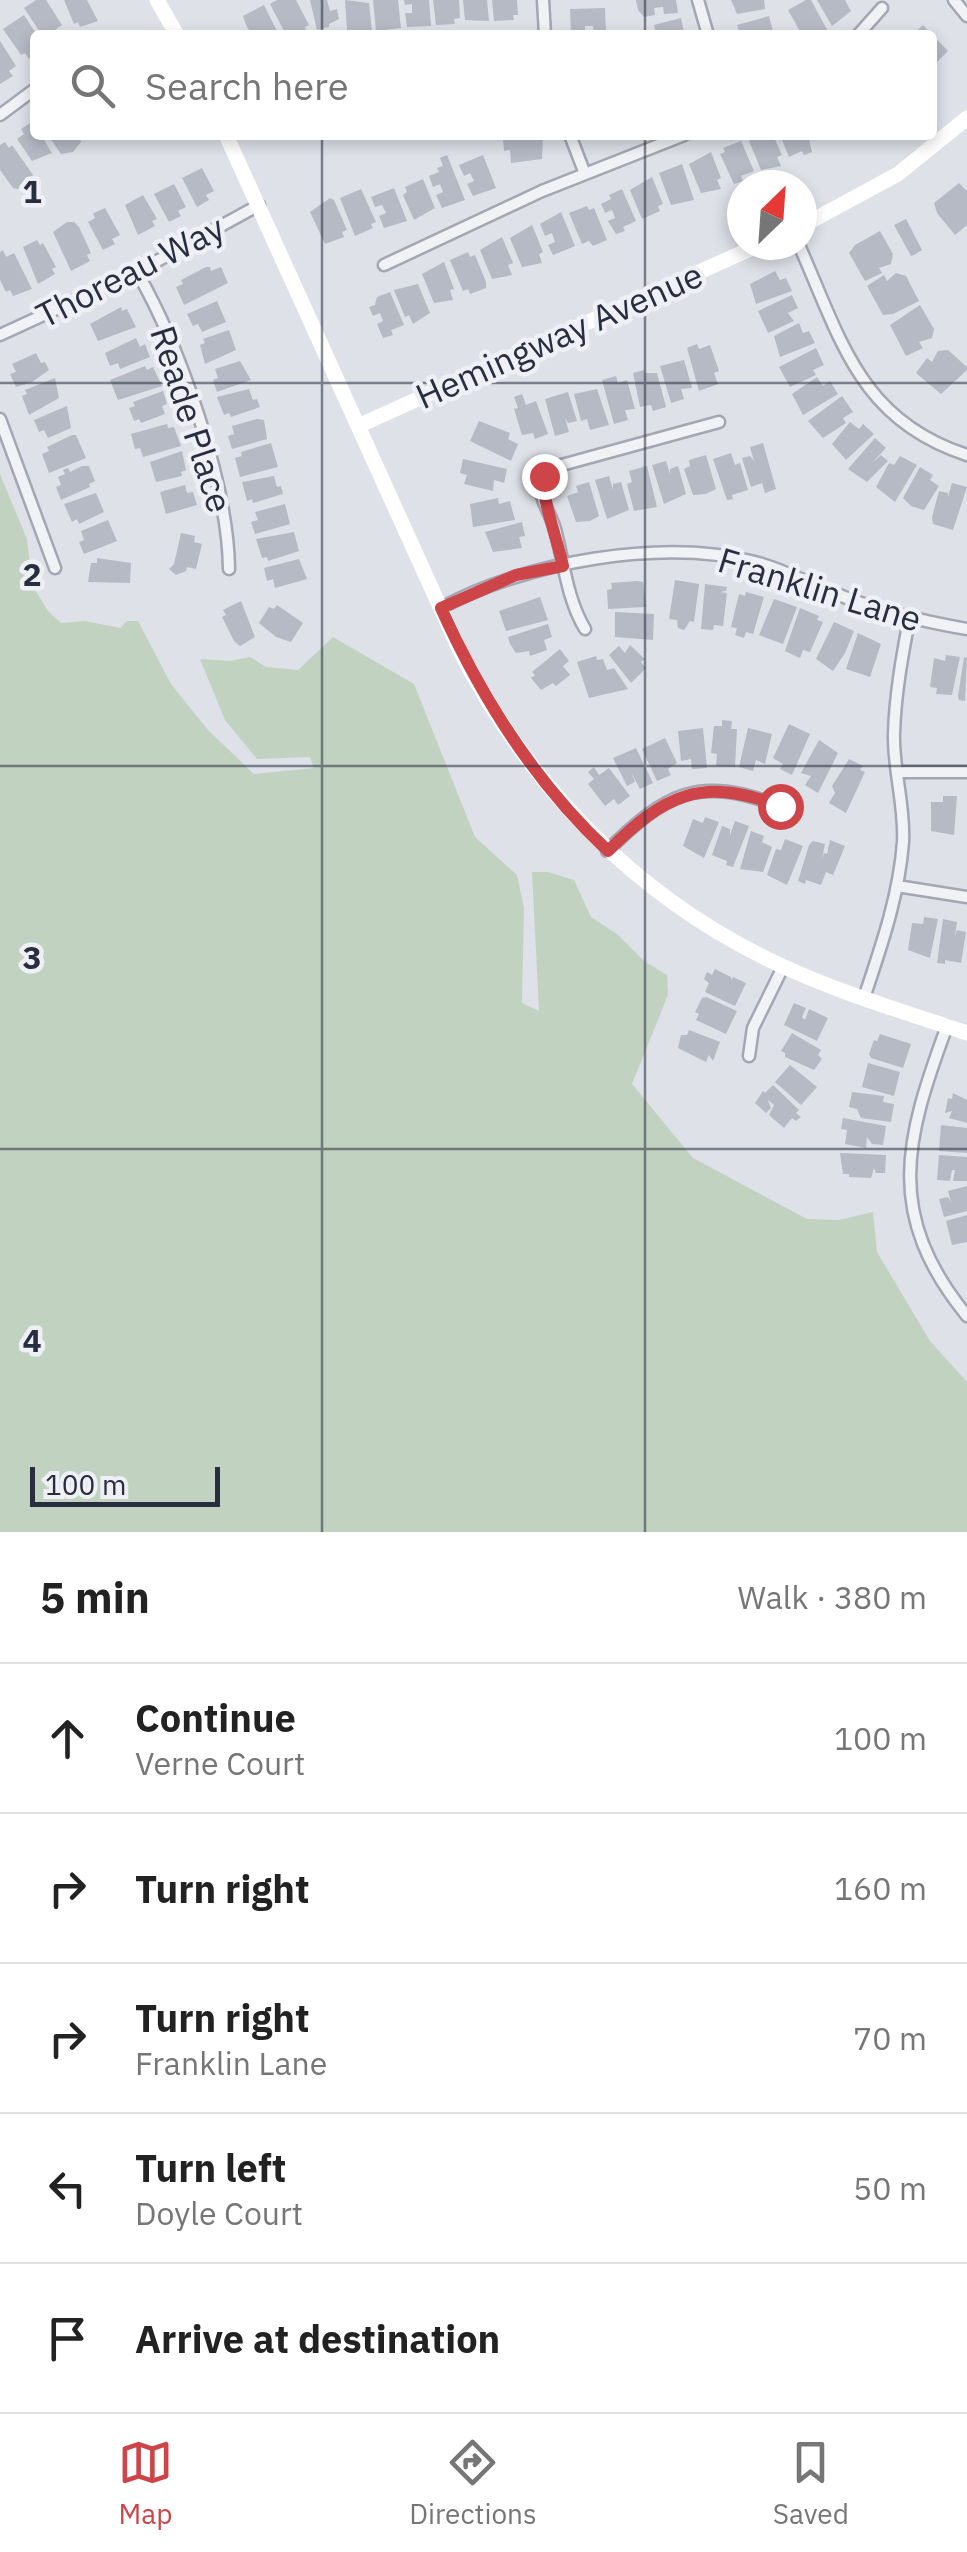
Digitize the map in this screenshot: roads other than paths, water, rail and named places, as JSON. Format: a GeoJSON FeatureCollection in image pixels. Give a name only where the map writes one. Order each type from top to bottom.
{"type":"FeatureCollection","features":[{"type":"Feature","properties":{"kind":"main road"},"geometry":{"type":"LineString","coordinates":[[158,0],[174,30]]}},
{"type":"Feature","properties":{"kind":"main road"},"geometry":{"type":"LineString","coordinates":[[817,218],[877,188],[967,118]]}},
{"type":"Feature","properties":{"kind":"main road"},"geometry":{"type":"LineString","coordinates":[[228,140],[480,689],[517,748],[552,792],[608,851],[709,928],[782,966],[967,1033]]}},
{"type":"Feature","properties":{"kind":"main road","name":"Hemingway Avenue"},"geometry":{"type":"LineString","coordinates":[[358,426],[727,259]]}},
{"type":"Feature","properties":{"kind":"street"},"geometry":{"type":"LineString","coordinates":[[543,0],[545,30]]}},
{"type":"Feature","properties":{"kind":"street"},"geometry":{"type":"LineString","coordinates":[[698,0],[707,30]]}},
{"type":"Feature","properties":{"kind":"street"},"geometry":{"type":"LineString","coordinates":[[954,0],[967,16]]}},
{"type":"Feature","properties":{"kind":"street"},"geometry":{"type":"LineString","coordinates":[[862,30],[882,8]]}},
{"type":"Feature","properties":{"kind":"street"},"geometry":{"type":"LineString","coordinates":[[0,115],[30,93]]}},
{"type":"Feature","properties":{"kind":"street"},"geometry":{"type":"LineString","coordinates":[[572,140],[584,174]]}},
{"type":"Feature","properties":{"kind":"street"},"geometry":{"type":"LineString","coordinates":[[384,264],[584,174],[671,140]]}},
{"type":"Feature","properties":{"kind":"street","name":"Thoreau Way"},"geometry":{"type":"LineString","coordinates":[[0,335],[136,272],[258,205]]}},
{"type":"Feature","properties":{"kind":"street"},"geometry":{"type":"LineString","coordinates":[[806,260],[846,352],[872,394],[905,426],[967,456]]}},
{"type":"Feature","properties":{"kind":"street","name":"Reade Place"},"geometry":{"type":"LineString","coordinates":[[136,272],[149,293],[192,399],[226,514],[229,570]]}},
{"type":"Feature","properties":{"kind":"street"},"geometry":{"type":"LineString","coordinates":[[0,418],[55,568]]}},
{"type":"Feature","properties":{"kind":"street"},"geometry":{"type":"LineString","coordinates":[[585,630],[575,613],[541,486],[552,470],[719,422]]}},
{"type":"Feature","properties":{"kind":"street","name":"Franklin Lane"},"geometry":{"type":"LineString","coordinates":[[441,608],[516,575],[656,554],[703,554],[752,561],[910,620],[967,629]]}},
{"type":"Feature","properties":{"kind":"street"},"geometry":{"type":"LineString","coordinates":[[864,998],[897,886],[903,842],[903,800],[894,737],[910,620]]}},
{"type":"Feature","properties":{"kind":"street"},"geometry":{"type":"LineString","coordinates":[[898,772],[967,772]]}},
{"type":"Feature","properties":{"kind":"street"},"geometry":{"type":"LineString","coordinates":[[608,851],[659,805],[688,793],[714,790],[780,806]]}},
{"type":"Feature","properties":{"kind":"street"},"geometry":{"type":"LineString","coordinates":[[897,886],[967,898]]}},
{"type":"Feature","properties":{"kind":"street"},"geometry":{"type":"LineString","coordinates":[[749,1056],[753,1028],[782,966]]}},
{"type":"Feature","properties":{"kind":"street"},"geometry":{"type":"LineString","coordinates":[[947,1026],[913,1127],[910,1192],[914,1222],[928,1260],[967,1316]]}}]}
